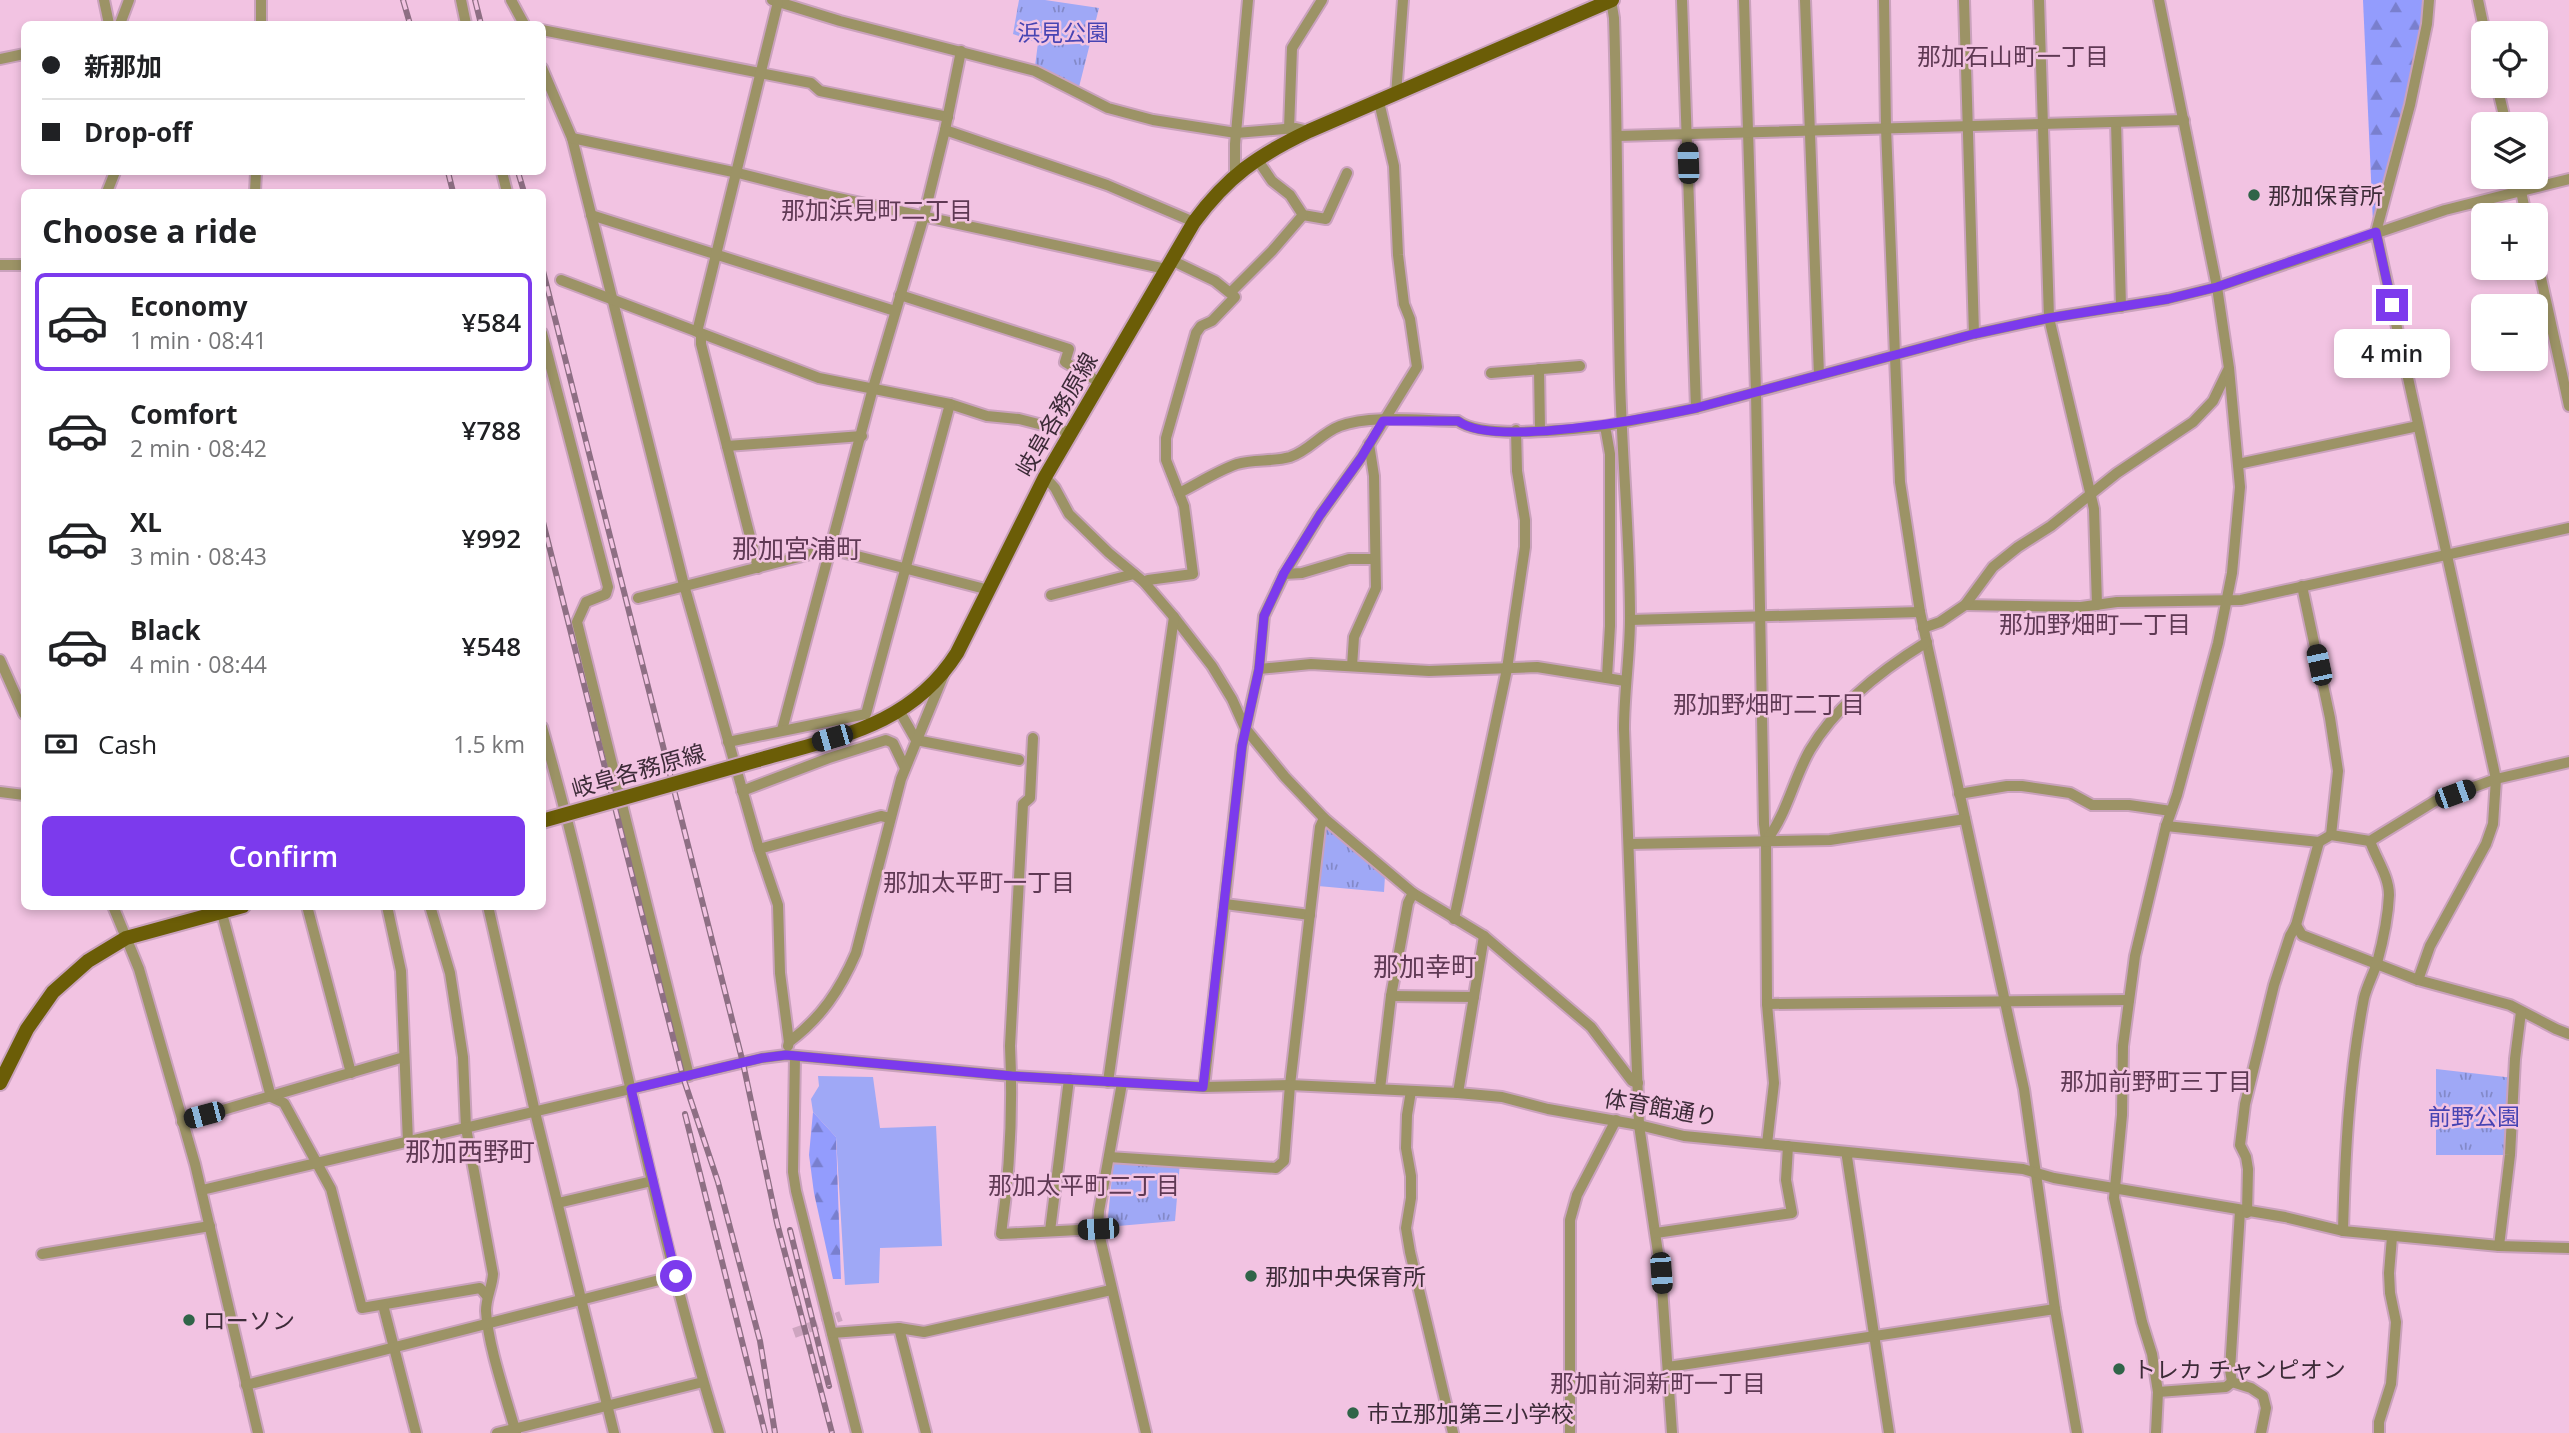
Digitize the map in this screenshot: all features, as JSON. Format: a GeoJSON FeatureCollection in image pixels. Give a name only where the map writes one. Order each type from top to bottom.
{"type":"FeatureCollection","features":[{"type":"Feature","properties":{"kind":"main road","name":"岐阜各務原線"},"geometry":{"type":"LineString","coordinates":[[546,820],[857,732],[900,712],[944,674],[1070,432],[1194,222],[1215,193],[1235,174],[1257,159],[1309,131],[1611,0]]}},
{"type":"Feature","properties":{"kind":"main road"},"geometry":{"type":"LineString","coordinates":[[0,1083],[27,1029],[53,992],[88,961],[126,938],[221,910]]}},
{"type":"Feature","properties":{"kind":"street"},"geometry":{"type":"LineString","coordinates":[[104,0],[108,21]]}},
{"type":"Feature","properties":{"kind":"street"},"geometry":{"type":"LineString","coordinates":[[121,21],[129,0]]}},
{"type":"Feature","properties":{"kind":"street"},"geometry":{"type":"LineString","coordinates":[[261,0],[261,21]]}},
{"type":"Feature","properties":{"kind":"street"},"geometry":{"type":"LineString","coordinates":[[461,0],[465,21]]}},
{"type":"Feature","properties":{"kind":"street"},"geometry":{"type":"LineString","coordinates":[[511,0],[522,21]]}},
{"type":"Feature","properties":{"kind":"street"},"geometry":{"type":"LineString","coordinates":[[1235,174],[1248,0]]}},
{"type":"Feature","properties":{"kind":"street"},"geometry":{"type":"LineString","coordinates":[[1289,129],[1292,48],[1322,0]]}},
{"type":"Feature","properties":{"kind":"street"},"geometry":{"type":"LineString","coordinates":[[1395,95],[1403,0]]}},
{"type":"Feature","properties":{"kind":"street"},"geometry":{"type":"LineString","coordinates":[[1611,0],[1618,136],[1620,381],[1628,517],[1630,620],[1624,729],[1639,1125],[1656,1233],[1671,1433]]}},
{"type":"Feature","properties":{"kind":"street"},"geometry":{"type":"LineString","coordinates":[[1682,0],[1696,408]]}},
{"type":"Feature","properties":{"kind":"street"},"geometry":{"type":"LineString","coordinates":[[1744,0],[1756,392],[1767,1004],[1774,1083],[1767,1144]]}},
{"type":"Feature","properties":{"kind":"street"},"geometry":{"type":"LineString","coordinates":[[1805,0],[1819,375]]}},
{"type":"Feature","properties":{"kind":"street"},"geometry":{"type":"LineString","coordinates":[[1884,0],[1886,128],[1900,482],[1923,628],[2024,1089],[2055,1309],[2077,1433]]}},
{"type":"Feature","properties":{"kind":"street"},"geometry":{"type":"LineString","coordinates":[[1964,0],[1974,334]]}},
{"type":"Feature","properties":{"kind":"street"},"geometry":{"type":"LineString","coordinates":[[2039,0],[2049,318],[2094,509],[2097,605]]}},
{"type":"Feature","properties":{"kind":"street"},"geometry":{"type":"LineString","coordinates":[[2156,1433],[2158,1392],[2152,1354],[2142,1322],[2114,1198],[2122,1115],[2123,1046],[2135,956],[2166,826],[2205,692],[2232,573],[2240,487],[2229,368],[2217,287],[2159,0]]}},
{"type":"Feature","properties":{"kind":"street"},"geometry":{"type":"LineString","coordinates":[[2418,980],[2430,946],[2486,844],[2493,824],[2496,779],[2376,232],[2410,106],[2427,24],[2429,0]]}},
{"type":"Feature","properties":{"kind":"street"},"geometry":{"type":"LineString","coordinates":[[2478,0],[2482,21]]}},
{"type":"Feature","properties":{"kind":"street"},"geometry":{"type":"LineString","coordinates":[[758,568],[699,333],[775,1],[804,5],[1035,71],[1108,108],[1153,120],[1236,134],[1289,129],[1309,131]]}},
{"type":"Feature","properties":{"kind":"street"},"geometry":{"type":"LineString","coordinates":[[546,31],[811,83],[820,91],[948,117]]}},
{"type":"Feature","properties":{"kind":"street"},"geometry":{"type":"LineString","coordinates":[[782,730],[873,388],[923,216],[948,117],[961,51]]}},
{"type":"Feature","properties":{"kind":"street"},"geometry":{"type":"LineString","coordinates":[[0,59],[21,55]]}},
{"type":"Feature","properties":{"kind":"street"},"geometry":{"type":"LineString","coordinates":[[546,77],[572,138],[684,585],[759,849],[778,905],[780,973],[791,1056],[793,1172],[857,1433]]}},
{"type":"Feature","properties":{"kind":"street"},"geometry":{"type":"LineString","coordinates":[[1203,1087],[1245,728],[1259,669],[1264,616],[1284,573],[1417,367],[1410,319],[1404,304],[1398,255],[1394,166],[1379,102]]}},
{"type":"Feature","properties":{"kind":"street"},"geometry":{"type":"LineString","coordinates":[[1618,136],[2184,120]]}},
{"type":"Feature","properties":{"kind":"street"},"geometry":{"type":"LineString","coordinates":[[2116,122],[2121,307]]}},
{"type":"Feature","properties":{"kind":"street"},"geometry":{"type":"LineString","coordinates":[[945,130],[1107,185],[1194,222]]}},
{"type":"Feature","properties":{"kind":"street"},"geometry":{"type":"LineString","coordinates":[[572,138],[923,216],[1169,265],[1215,281],[1231,292],[1235,297],[1196,333],[1166,438],[1166,460],[1187,522],[1193,574],[1144,582]]}},
{"type":"Feature","properties":{"kind":"street"},"geometry":{"type":"LineString","coordinates":[[1257,159],[1272,181],[1290,195],[1303,215],[1326,219],[1347,173]]}},
{"type":"Feature","properties":{"kind":"street"},"geometry":{"type":"LineString","coordinates":[[1179,493],[1235,464],[1276,460],[1299,453],[1338,427],[1351,423],[1458,421],[1479,431],[1540,430],[1605,426],[1696,408],[1974,334],[2049,318],[2168,299],[2217,287],[2445,210],[2569,179]]}},
{"type":"Feature","properties":{"kind":"street"},"geometry":{"type":"LineString","coordinates":[[2521,191],[2524,203]]}},
{"type":"Feature","properties":{"kind":"street"},"geometry":{"type":"LineString","coordinates":[[591,215],[895,311]]}},
{"type":"Feature","properties":{"kind":"street"},"geometry":{"type":"LineString","coordinates":[[1231,292],[1303,215]]}},
{"type":"Feature","properties":{"kind":"street"},"geometry":{"type":"LineString","coordinates":[[0,265],[21,265]]}},
{"type":"Feature","properties":{"kind":"street"},"geometry":{"type":"LineString","coordinates":[[561,279],[819,378],[950,404],[986,416],[1019,419],[1070,432]]}},
{"type":"Feature","properties":{"kind":"street"},"geometry":{"type":"LineString","coordinates":[[2541,280],[2569,405]]}},
{"type":"Feature","properties":{"kind":"street"},"geometry":{"type":"LineString","coordinates":[[900,295],[1069,349],[1065,362],[1099,382]]}},
{"type":"Feature","properties":{"kind":"street"},"geometry":{"type":"LineString","coordinates":[[546,348],[608,587],[606,593],[586,602],[577,622],[689,1076]]}},
{"type":"Feature","properties":{"kind":"street"},"geometry":{"type":"LineString","coordinates":[[1490,373],[1580,366]]}},
{"type":"Feature","properties":{"kind":"street"},"geometry":{"type":"LineString","coordinates":[[1923,628],[1940,622],[1965,606],[1993,567],[2193,422],[2213,401],[2229,368]]}},
{"type":"Feature","properties":{"kind":"street"},"geometry":{"type":"LineString","coordinates":[[1539,369],[1540,430]]}},
{"type":"Feature","properties":{"kind":"street"},"geometry":{"type":"LineString","coordinates":[[728,741],[866,714],[950,404]]}},
{"type":"Feature","properties":{"kind":"street"},"geometry":{"type":"LineString","coordinates":[[1605,426],[1610,454],[1610,626],[1606,677]]}},
{"type":"Feature","properties":{"kind":"street"},"geometry":{"type":"LineString","coordinates":[[2238,464],[2418,426]]}},
{"type":"Feature","properties":{"kind":"street"},"geometry":{"type":"LineString","coordinates":[[1454,919],[1507,669],[1525,547],[1525,520],[1517,471],[1517,430]]}},
{"type":"Feature","properties":{"kind":"street"},"geometry":{"type":"LineString","coordinates":[[727,446],[862,436]]}},
{"type":"Feature","properties":{"kind":"street"},"geometry":{"type":"LineString","coordinates":[[1352,666],[1354,636],[1376,588],[1374,476],[1369,444]]}},
{"type":"Feature","properties":{"kind":"street"},"geometry":{"type":"LineString","coordinates":[[1045,477],[1055,488],[1069,514],[1144,582],[1174,617],[1212,666],[1232,699],[1245,728],[1285,777],[1324,818],[1413,893],[1484,936],[1591,1027],[1632,1081],[1639,1083]]}},
{"type":"Feature","properties":{"kind":"street"},"geometry":{"type":"LineString","coordinates":[[1965,606],[2044,608],[2117,602],[2226,601],[2569,528]]}},
{"type":"Feature","properties":{"kind":"street"},"geometry":{"type":"LineString","coordinates":[[638,598],[830,549],[989,590]]}},
{"type":"Feature","properties":{"kind":"street"},"geometry":{"type":"LineString","coordinates":[[1284,573],[1302,573],[1349,559],[1374,559]]}},
{"type":"Feature","properties":{"kind":"street"},"geometry":{"type":"LineString","coordinates":[[1051,595],[1134,574]]}},
{"type":"Feature","properties":{"kind":"street"},"geometry":{"type":"LineString","coordinates":[[2302,586],[2339,771],[2331,835]]}},
{"type":"Feature","properties":{"kind":"street"},"geometry":{"type":"LineString","coordinates":[[1630,620],[1920,612]]}},
{"type":"Feature","properties":{"kind":"street"},"geometry":{"type":"LineString","coordinates":[[1108,1082],[1174,617]]}},
{"type":"Feature","properties":{"kind":"street"},"geometry":{"type":"LineString","coordinates":[[1766,841],[1778,826],[1810,751],[1832,719],[1877,676],[1927,642]]}},
{"type":"Feature","properties":{"kind":"street"},"geometry":{"type":"LineString","coordinates":[[0,660],[21,708]]}},
{"type":"Feature","properties":{"kind":"street"},"geometry":{"type":"LineString","coordinates":[[1259,669],[1311,664],[1429,671],[1537,667],[1625,681]]}},
{"type":"Feature","properties":{"kind":"street"},"geometry":{"type":"LineString","coordinates":[[789,1042],[807,1029],[826,1009],[845,979],[856,953],[905,768],[944,674]]}},
{"type":"Feature","properties":{"kind":"street"},"geometry":{"type":"LineString","coordinates":[[900,712],[916,740],[1019,760]]}},
{"type":"Feature","properties":{"kind":"street"},"geometry":{"type":"LineString","coordinates":[[1033,738],[1030,798],[1023,804],[1010,1046],[1012,1076],[1009,1179],[1001,1234],[1098,1229]]}},
{"type":"Feature","properties":{"kind":"street"},"geometry":{"type":"LineString","coordinates":[[743,791],[829,758],[886,740],[893,743],[905,768]]}},
{"type":"Feature","properties":{"kind":"street"},"geometry":{"type":"LineString","coordinates":[[546,741],[564,803],[652,1181],[703,1382],[719,1433]]}},
{"type":"Feature","properties":{"kind":"street"},"geometry":{"type":"LineString","coordinates":[[2166,826],[2319,842],[2331,835],[2370,841],[2435,802],[2496,779],[2569,762]]}},
{"type":"Feature","properties":{"kind":"street"},"geometry":{"type":"LineString","coordinates":[[1959,794],[2022,786],[2070,793],[2092,805],[2129,804],[2171,811]]}},
{"type":"Feature","properties":{"kind":"street"},"geometry":{"type":"LineString","coordinates":[[0,792],[21,795]]}},
{"type":"Feature","properties":{"kind":"street"},"geometry":{"type":"LineString","coordinates":[[759,849],[881,816],[890,818]]}},
{"type":"Feature","properties":{"kind":"street"},"geometry":{"type":"LineString","coordinates":[[1109,1157],[1276,1168],[1284,1161],[1290,1085],[1320,827],[1324,818]]}},
{"type":"Feature","properties":{"kind":"street"},"geometry":{"type":"LineString","coordinates":[[1630,844],[1830,840],[1965,819]]}},
{"type":"Feature","properties":{"kind":"street"},"geometry":{"type":"LineString","coordinates":[[2343,1231],[2344,1158],[2353,1076],[2365,996],[2386,925],[2389,894],[2387,879],[2376,860],[2370,841]]}},
{"type":"Feature","properties":{"kind":"street"},"geometry":{"type":"LineString","coordinates":[[2232,1382],[2230,1370],[2248,1169],[2246,1157],[2239,1144],[2245,1104],[2274,985],[2296,925],[2319,842]]}},
{"type":"Feature","properties":{"kind":"street"},"geometry":{"type":"LineString","coordinates":[[1380,1089],[1391,996],[1408,903],[1413,893]]}},
{"type":"Feature","properties":{"kind":"street"},"geometry":{"type":"LineString","coordinates":[[1225,904],[1310,915]]}},
{"type":"Feature","properties":{"kind":"street"},"geometry":{"type":"LineString","coordinates":[[115,910],[139,969],[202,1190],[258,1433]]}},
{"type":"Feature","properties":{"kind":"street"},"geometry":{"type":"LineString","coordinates":[[121,910],[126,938]]}},
{"type":"Feature","properties":{"kind":"street"},"geometry":{"type":"LineString","coordinates":[[221,910],[271,1097]]}},
{"type":"Feature","properties":{"kind":"street"},"geometry":{"type":"LineString","coordinates":[[308,910],[351,1073]]}},
{"type":"Feature","properties":{"kind":"street"},"geometry":{"type":"LineString","coordinates":[[388,910],[401,971],[408,1142]]}},
{"type":"Feature","properties":{"kind":"street"},"geometry":{"type":"LineString","coordinates":[[431,910],[450,972],[463,1057],[467,1128],[493,1274],[492,1287],[487,1296],[488,1324],[515,1431]]}},
{"type":"Feature","properties":{"kind":"street"},"geometry":{"type":"LineString","coordinates":[[489,910],[614,1433]]}},
{"type":"Feature","properties":{"kind":"street"},"geometry":{"type":"LineString","coordinates":[[2296,925],[2302,935],[2418,980],[2510,1004],[2521,1012],[2569,1034]]}},
{"type":"Feature","properties":{"kind":"street"},"geometry":{"type":"LineString","coordinates":[[1458,1093],[1484,936]]}},
{"type":"Feature","properties":{"kind":"street"},"geometry":{"type":"LineString","coordinates":[[1391,996],[1474,997]]}},
{"type":"Feature","properties":{"kind":"street"},"geometry":{"type":"LineString","coordinates":[[1767,1004],[2129,1000]]}},
{"type":"Feature","properties":{"kind":"street"},"geometry":{"type":"LineString","coordinates":[[2499,1246],[2510,1155],[2515,1059],[2521,1012]]}},
{"type":"Feature","properties":{"kind":"street"},"geometry":{"type":"LineString","coordinates":[[202,1190],[762,1058],[791,1056],[1122,1083],[1203,1087],[1290,1085],[1411,1091],[1406,1137],[1411,1198],[1406,1228],[1453,1433]]}},
{"type":"Feature","properties":{"kind":"street"},"geometry":{"type":"LineString","coordinates":[[182,1122],[404,1057]]}},
{"type":"Feature","properties":{"kind":"street"},"geometry":{"type":"LineString","coordinates":[[1050,1231],[1069,1079]]}},
{"type":"Feature","properties":{"kind":"street"},"geometry":{"type":"LineString","coordinates":[[1122,1083],[1098,1229],[1146,1433]]}},
{"type":"Feature","properties":{"kind":"street","name":"体育館通り"},"geometry":{"type":"LineString","coordinates":[[1411,1091],[1502,1097],[1684,1136],[1849,1153]]}},
{"type":"Feature","properties":{"kind":"street"},"geometry":{"type":"LineString","coordinates":[[271,1097],[284,1103],[331,1189],[362,1308],[480,1288],[487,1296]]}},
{"type":"Feature","properties":{"kind":"street"},"geometry":{"type":"LineString","coordinates":[[1570,1433],[1570,1220],[1577,1195],[1616,1120]]}},
{"type":"Feature","properties":{"kind":"street"},"geometry":{"type":"LineString","coordinates":[[1656,1233],[1792,1213],[1786,1180],[1788,1146]]}},
{"type":"Feature","properties":{"kind":"street"},"geometry":{"type":"LineString","coordinates":[[1889,1433],[1849,1171],[1849,1153],[2022,1170],[2244,1212],[2285,1217],[2343,1231],[2499,1246],[2569,1248]]}},
{"type":"Feature","properties":{"kind":"street"},"geometry":{"type":"LineString","coordinates":[[558,1203],[652,1181]]}},
{"type":"Feature","properties":{"kind":"street"},"geometry":{"type":"LineString","coordinates":[[42,1254],[210,1226]]}},
{"type":"Feature","properties":{"kind":"street"},"geometry":{"type":"LineString","coordinates":[[2379,1433],[2379,1422],[2391,1384],[2396,1322],[2389,1273],[2392,1237]]}},
{"type":"Feature","properties":{"kind":"street"},"geometry":{"type":"LineString","coordinates":[[246,1385],[676,1276]]}},
{"type":"Feature","properties":{"kind":"street"},"geometry":{"type":"LineString","coordinates":[[832,1333],[899,1328],[924,1332],[1111,1290]]}},
{"type":"Feature","properties":{"kind":"street"},"geometry":{"type":"LineString","coordinates":[[383,1305],[416,1433]]}},
{"type":"Feature","properties":{"kind":"street"},"geometry":{"type":"LineString","coordinates":[[1668,1367],[2055,1309]]}},
{"type":"Feature","properties":{"kind":"street"},"geometry":{"type":"LineString","coordinates":[[899,1328],[926,1433]]}},
{"type":"Feature","properties":{"kind":"street"},"geometry":{"type":"LineString","coordinates":[[497,1433],[515,1431],[703,1382]]}},
{"type":"Feature","properties":{"kind":"street"},"geometry":{"type":"LineString","coordinates":[[2158,1392],[2226,1387],[2232,1382]]}},
{"type":"Feature","properties":{"kind":"street"},"geometry":{"type":"LineString","coordinates":[[2232,1382],[2251,1388],[2263,1396],[2266,1408],[2260,1433]]}},
{"type":"Feature","properties":{"kind":"green space","name":"浜見公園"},"geometry":{"type":"Polygon","coordinates":[[[1019,0],[1045,0],[1099,8],[1079,87],[1035,66],[1038,43],[1013,34],[1019,0]]]}},
{"type":"Feature","properties":{"kind":"green space"},"geometry":{"type":"Polygon","coordinates":[[[2363,0],[2434,0],[2373,223],[2363,0]]]}},
{"type":"Feature","properties":{"kind":"green space"},"geometry":{"type":"Polygon","coordinates":[[[1327,821],[1385,876],[1384,892],[1318,886],[1327,821]]]}},
{"type":"Feature","properties":{"kind":"green space","name":"前野公園"},"geometry":{"type":"Polygon","coordinates":[[[2436,1069],[2514,1078],[2510,1155],[2436,1155],[2436,1069]]]}},
{"type":"Feature","properties":{"kind":"green space"},"geometry":{"type":"Polygon","coordinates":[[[818,1076],[873,1077],[880,1128],[936,1126],[942,1246],[880,1248],[879,1283],[845,1285],[836,1137],[813,1112],[811,1099],[819,1086],[818,1076]]]}},
{"type":"Feature","properties":{"kind":"green space"},"geometry":{"type":"Polygon","coordinates":[[[813,1112],[836,1137],[841,1279],[833,1279],[814,1193],[809,1155],[813,1112]]]}},
{"type":"Feature","properties":{"kind":"green space"},"geometry":{"type":"Polygon","coordinates":[[[1114,1157],[1180,1162],[1175,1221],[1107,1227],[1114,1157]]]}},
{"type":"Feature","properties":{"kind":"tunnel"},"geometry":{"type":"LineString","coordinates":[[794,1333],[841,1316]]}},
{"type":"Feature","properties":{"kind":"railway"},"geometry":{"type":"LineString","coordinates":[[403,0],[409,21]]}},
{"type":"Feature","properties":{"kind":"railway"},"geometry":{"type":"LineString","coordinates":[[475,0],[480,21]]}},
{"type":"Feature","properties":{"kind":"railway"},"geometry":{"type":"LineString","coordinates":[[449,175],[452,189]]}},
{"type":"Feature","properties":{"kind":"railway"},"geometry":{"type":"LineString","coordinates":[[519,175],[523,189]]}},
{"type":"Feature","properties":{"kind":"railway"},"geometry":{"type":"LineString","coordinates":[[546,283],[743,1063],[777,1223],[832,1433]]}},
{"type":"Feature","properties":{"kind":"railway"},"geometry":{"type":"LineString","coordinates":[[546,534],[683,1077],[718,1182],[760,1341],[775,1433]]}},
{"type":"Feature","properties":{"kind":"railway"},"geometry":{"type":"LineString","coordinates":[[685,1114],[765,1433]]}},
{"type":"Feature","properties":{"kind":"railway"},"geometry":{"type":"LineString","coordinates":[[790,1230],[829,1386]]}},
{"type":"Feature","properties":{"kind":"place","name":"那加保育所"},"geometry":{"type":"Point","coordinates":[2254,195]}},
{"type":"Feature","properties":{"kind":"place","name":"那加中央保育所"},"geometry":{"type":"Point","coordinates":[1251,1276]}},
{"type":"Feature","properties":{"kind":"place","name":"ローソン"},"geometry":{"type":"Point","coordinates":[189,1320]}},
{"type":"Feature","properties":{"kind":"place","name":"トレカ チャンピオン"},"geometry":{"type":"Point","coordinates":[2119,1369]}},
{"type":"Feature","properties":{"kind":"place","name":"市立那加第三小学校"},"geometry":{"type":"Point","coordinates":[1353,1413]}},
{"type":"Feature","properties":{"kind":"district","name":"那加石山町一丁目"},"geometry":{"type":"Point","coordinates":[2013,55]}},
{"type":"Feature","properties":{"kind":"district","name":"那加浜見町二丁目"},"geometry":{"type":"Point","coordinates":[877,209]}},
{"type":"Feature","properties":{"kind":"district","name":"那加宮浦町"},"geometry":{"type":"Point","coordinates":[797,548]}},
{"type":"Feature","properties":{"kind":"district","name":"那加野畑町一丁目"},"geometry":{"type":"Point","coordinates":[2095,623]}},
{"type":"Feature","properties":{"kind":"district","name":"那加野畑町二丁目"},"geometry":{"type":"Point","coordinates":[1769,703]}},
{"type":"Feature","properties":{"kind":"district","name":"那加太平町一丁目"},"geometry":{"type":"Point","coordinates":[979,881]}},
{"type":"Feature","properties":{"kind":"district","name":"那加幸町"},"geometry":{"type":"Point","coordinates":[1425,966]}},
{"type":"Feature","properties":{"kind":"district","name":"那加前野町三丁目"},"geometry":{"type":"Point","coordinates":[2156,1080]}},
{"type":"Feature","properties":{"kind":"district","name":"那加西野町"},"geometry":{"type":"Point","coordinates":[470,1151]}},
{"type":"Feature","properties":{"kind":"district","name":"那加太平町二丁目"},"geometry":{"type":"Point","coordinates":[1084,1184]}},
{"type":"Feature","properties":{"kind":"district","name":"那加前洞新町一丁目"},"geometry":{"type":"Point","coordinates":[1658,1382]}},
{"type":"Feature","properties":{"kind":"route"},"geometry":{"type":"LineString","coordinates":[[676,1276],[631,1089],[762,1058],[786,1055],[1012,1076],[1203,1087],[1242,746],[1259,669],[1264,616],[1284,573],[1383,421],[1458,421],[1479,431],[1555,430],[1605,426],[1652,418],[1974,334],[2049,318],[2168,299],[2217,287],[2376,232],[2392,305]]}}]}
